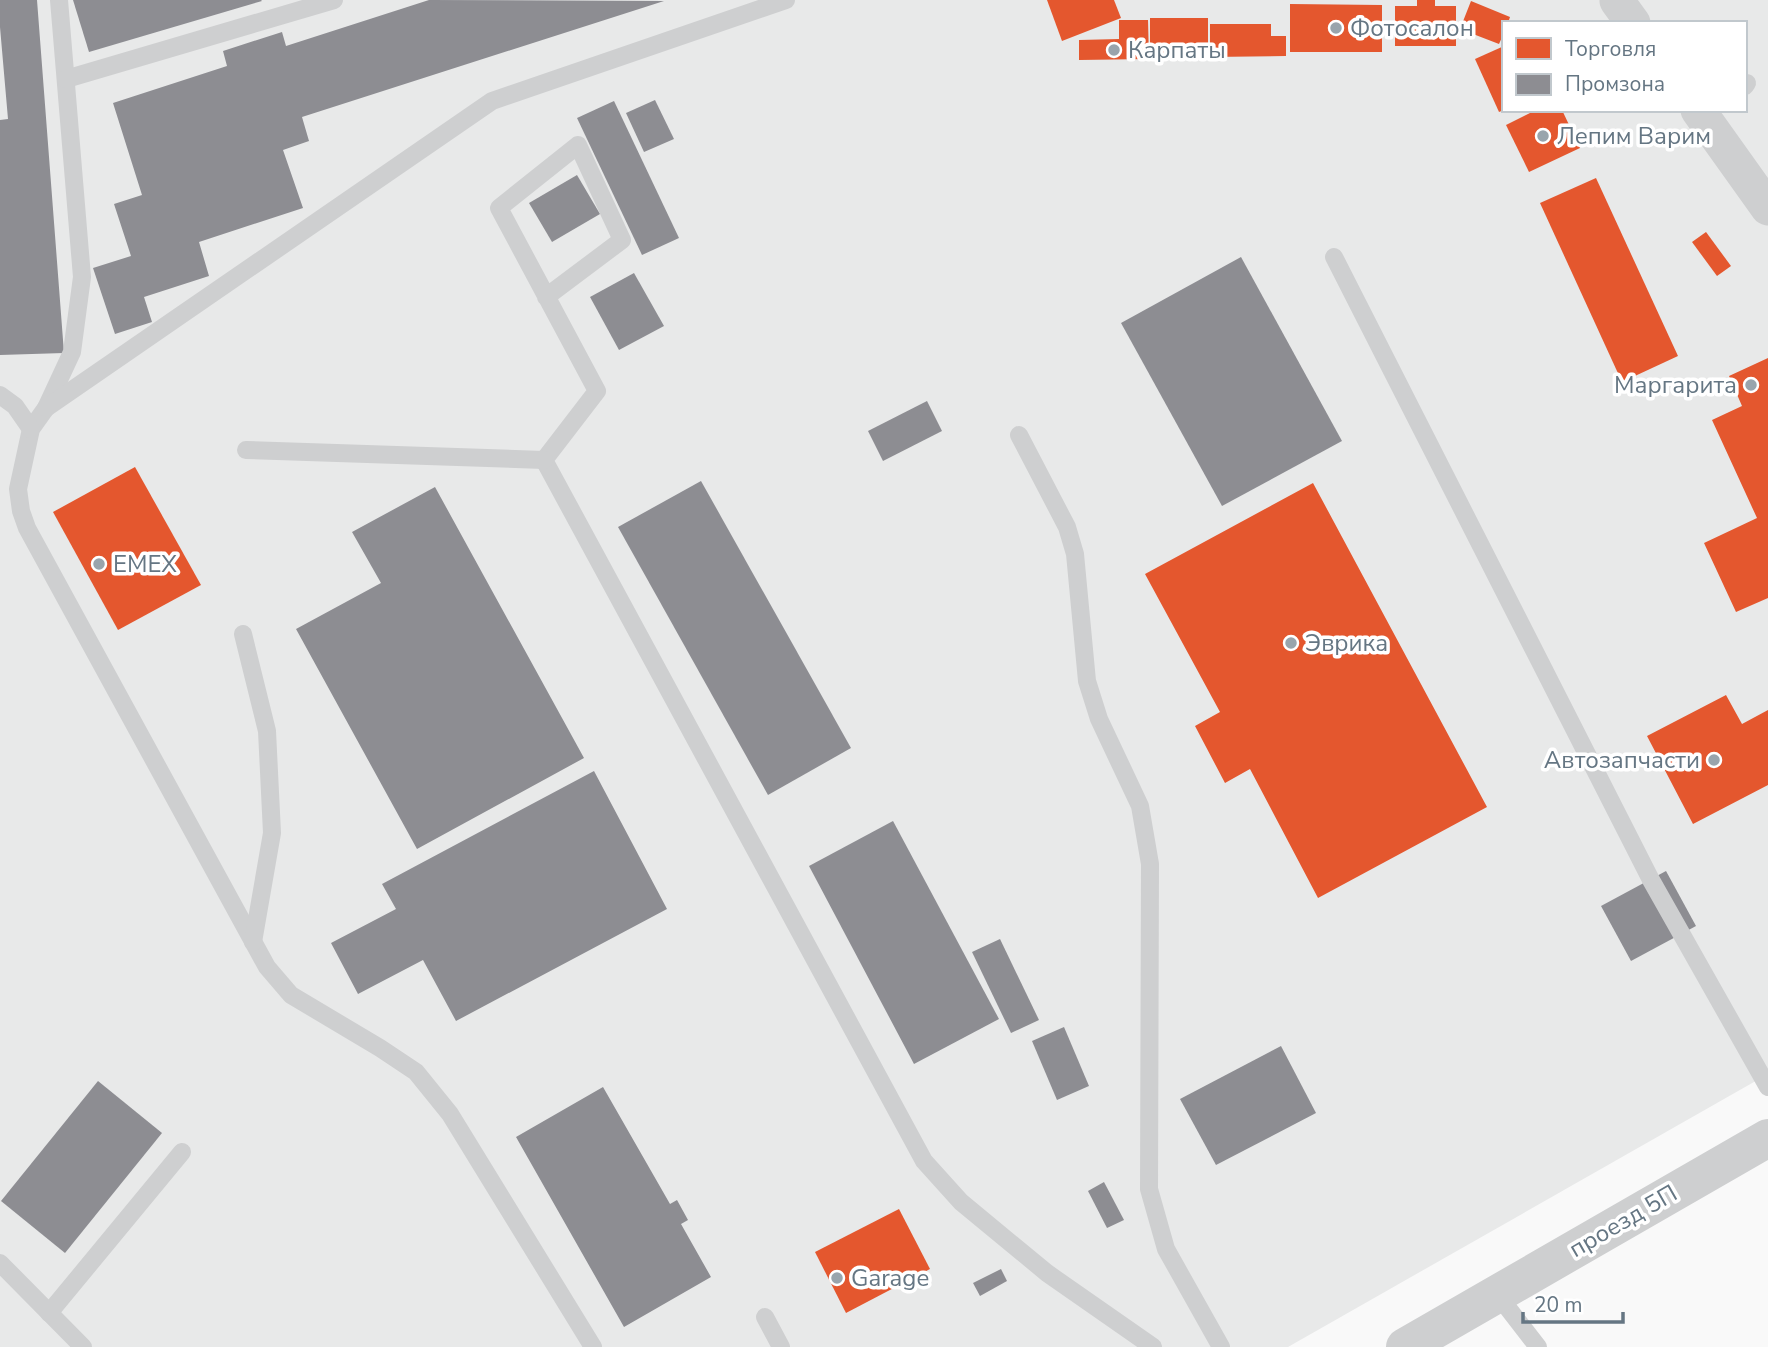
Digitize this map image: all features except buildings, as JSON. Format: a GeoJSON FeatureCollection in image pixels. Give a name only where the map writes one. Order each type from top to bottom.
{"type":"FeatureCollection","features":[{"type":"Feature","properties":{"kind":"street"},"geometry":{"type":"LineString","coordinates":[[1616,0],[1632,21]]}},
{"type":"Feature","properties":{"kind":"street"},"geometry":{"type":"LineString","coordinates":[[1711,116],[1768,208]]}},
{"type":"Feature","properties":{"kind":"street","name":"проезд 5П"},"geometry":{"type":"LineString","coordinates":[[1405,1347],[1768,1138]]}},
{"type":"Feature","properties":{"kind":"lane"},"geometry":{"type":"LineString","coordinates":[[59,0],[82,277],[72,352],[46,408],[31,429],[18,489],[27,528],[267,967],[291,995],[416,1072],[450,1114],[593,1347]]}},
{"type":"Feature","properties":{"kind":"lane"},"geometry":{"type":"LineString","coordinates":[[66,79],[334,0]]}},
{"type":"Feature","properties":{"kind":"lane"},"geometry":{"type":"LineString","coordinates":[[46,408],[492,101],[786,0]]}},
{"type":"Feature","properties":{"kind":"lane"},"geometry":{"type":"LineString","coordinates":[[544,460],[597,391],[546,297],[499,208],[578,145],[622,240],[546,297]]}},
{"type":"Feature","properties":{"kind":"lane"},"geometry":{"type":"LineString","coordinates":[[1334,257],[1651,880],[1768,1087]]}},
{"type":"Feature","properties":{"kind":"lane"},"geometry":{"type":"LineString","coordinates":[[0,395],[15,406],[31,429]]}},
{"type":"Feature","properties":{"kind":"lane"},"geometry":{"type":"LineString","coordinates":[[1019,435],[1068,527],[1075,554],[1087,681],[1099,719],[1140,806],[1150,864],[1149,1189],[1166,1250],[1221,1347]]}},
{"type":"Feature","properties":{"kind":"lane"},"geometry":{"type":"LineString","coordinates":[[246,450],[544,460]]}},
{"type":"Feature","properties":{"kind":"lane"},"geometry":{"type":"LineString","coordinates":[[544,460],[925,1161],[961,1202],[1036,1264],[1153,1347]]}},
{"type":"Feature","properties":{"kind":"lane"},"geometry":{"type":"LineString","coordinates":[[243,634],[267,731],[272,833],[253,942]]}},
{"type":"Feature","properties":{"kind":"lane"},"geometry":{"type":"LineString","coordinates":[[49,1312],[182,1152]]}},
{"type":"Feature","properties":{"kind":"lane"},"geometry":{"type":"LineString","coordinates":[[0,1263],[83,1347]]}},
{"type":"Feature","properties":{"kind":"lane"},"geometry":{"type":"LineString","coordinates":[[1497,1294],[1532,1344]]}},
{"type":"Feature","properties":{"kind":"lane"},"geometry":{"type":"LineString","coordinates":[[765,1317],[781,1347]]}},
{"type":"Feature","properties":{"kind":"shaded area"},"geometry":{"type":"Polygon","coordinates":[[[0,0],[1768,0],[1768,1074],[1288,1347],[0,1347],[0,0]]]}},
{"type":"Feature","properties":{"kind":"place","name":"Фотосалон"},"geometry":{"type":"Point","coordinates":[1336,28]}},
{"type":"Feature","properties":{"kind":"place","name":"Карпаты"},"geometry":{"type":"Point","coordinates":[1114,50]}},
{"type":"Feature","properties":{"kind":"place","name":"Лепим Варим"},"geometry":{"type":"Point","coordinates":[1543,136]}},
{"type":"Feature","properties":{"kind":"place","name":"Маргарита"},"geometry":{"type":"Point","coordinates":[1751,385]}},
{"type":"Feature","properties":{"kind":"place","name":"EMEX"},"geometry":{"type":"Point","coordinates":[99,564]}},
{"type":"Feature","properties":{"kind":"place","name":"Эврика"},"geometry":{"type":"Point","coordinates":[1291,643]}},
{"type":"Feature","properties":{"kind":"place","name":"Автозапчасти"},"geometry":{"type":"Point","coordinates":[1714,760]}},
{"type":"Feature","properties":{"kind":"place","name":"Garage"},"geometry":{"type":"Point","coordinates":[837,1278]}}]}
